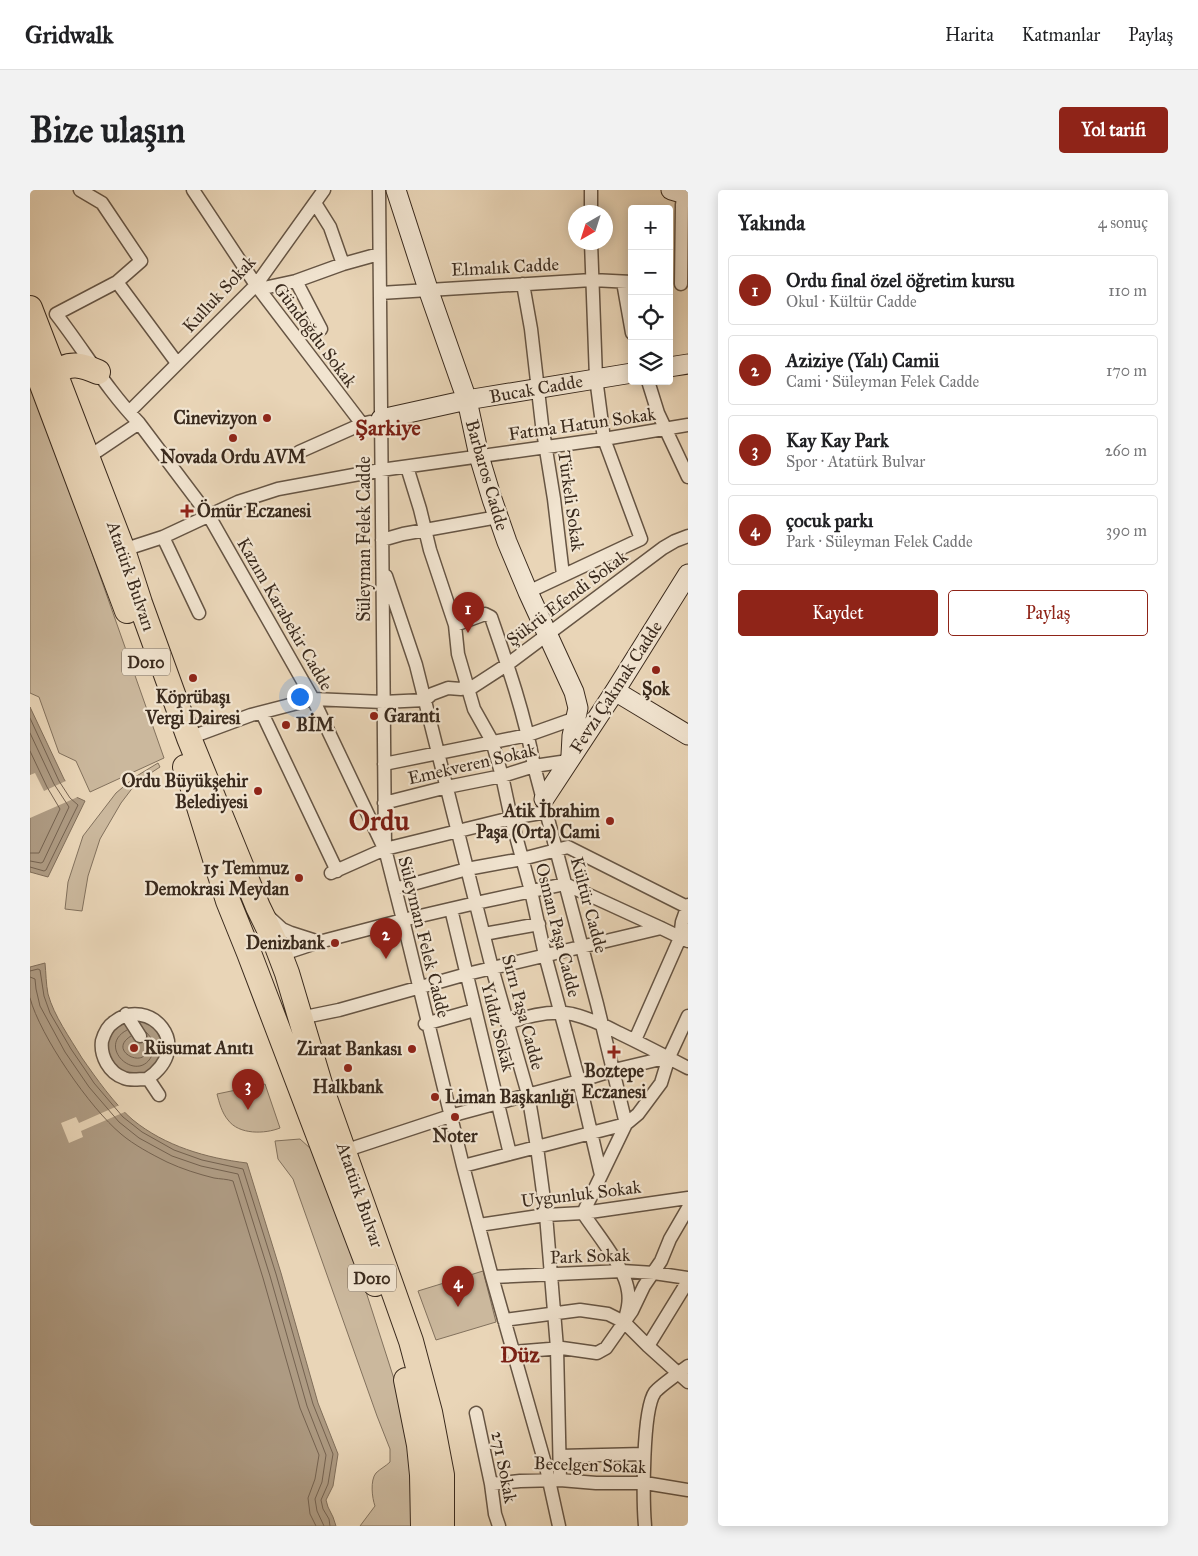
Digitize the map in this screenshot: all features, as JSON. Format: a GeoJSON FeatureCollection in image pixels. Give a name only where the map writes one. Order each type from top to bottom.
{"type":"FeatureCollection","features":[{"type":"Feature","properties":{"kind":"highway","name":"Atatürk Bulvarı"},"geometry":{"type":"LineString","coordinates":[[30,308],[123,550],[140,603],[190,738],[258,907],[289,937]]}},
{"type":"Feature","properties":{"kind":"highway","name":"Atatürk Bulvarı"},"geometry":{"type":"LineString","coordinates":[[30,353],[194,790],[228,900],[256,973]]}},
{"type":"Feature","properties":{"kind":"highway"},"geometry":{"type":"LineString","coordinates":[[56,374],[61,370],[80,365],[98,372]]}},
{"type":"Feature","properties":{"kind":"highway","name":"Atatürk Bulvar"},"geometry":{"type":"LineString","coordinates":[[289,937],[300,1018],[321,1087],[411,1341],[430,1412],[442,1475],[442,1526]]}},
{"type":"Feature","properties":{"kind":"highway","name":"Atatürk Bulvar"},"geometry":{"type":"LineString","coordinates":[[256,973],[380,1297],[408,1385],[419,1445],[422,1475],[422,1526]]}},
{"type":"Feature","properties":{"kind":"highway"},"geometry":{"type":"LineString","coordinates":[[276,1026],[300,1018]]}},
{"type":"Feature","properties":{"kind":"street"},"geometry":{"type":"LineString","coordinates":[[80,190],[102,203],[141,261],[117,282],[177,363]]}},
{"type":"Feature","properties":{"kind":"street","name":"Gündoğdu Sokak"},"geometry":{"type":"LineString","coordinates":[[193,190],[258,287],[362,424]]}},
{"type":"Feature","properties":{"kind":"street","name":"Kulluk Sokak"},"geometry":{"type":"LineString","coordinates":[[129,412],[177,363],[258,287],[324,190]]}},
{"type":"Feature","properties":{"kind":"street","name":"Süleyman Felek Cadde"},"geometry":{"type":"LineString","coordinates":[[379,190],[384,849],[420,987],[426,1023],[492,1277],[513,1352],[554,1480],[559,1526]]}},
{"type":"Feature","properties":{"kind":"street","name":"Barbaros Cadde"},"geometry":{"type":"LineString","coordinates":[[396,190],[467,400],[479,456],[498,517],[528,592],[574,692],[578,708],[572,736],[570,758]]}},
{"type":"Feature","properties":{"kind":"street"},"geometry":{"type":"LineString","coordinates":[[591,190],[591,205]]}},
{"type":"Feature","properties":{"kind":"street"},"geometry":{"type":"LineString","coordinates":[[679,284],[682,192]]}},
{"type":"Feature","properties":{"kind":"street"},"geometry":{"type":"LineString","coordinates":[[315,203],[330,227],[343,264]]}},
{"type":"Feature","properties":{"kind":"street"},"geometry":{"type":"LineString","coordinates":[[528,592],[641,539],[604,439],[596,378],[591,250]]}},
{"type":"Feature","properties":{"kind":"street"},"geometry":{"type":"LineString","coordinates":[[258,287],[296,281],[343,264],[379,254]]}},
{"type":"Feature","properties":{"kind":"street","name":"Elmalık Cadde"},"geometry":{"type":"LineString","coordinates":[[380,293],[592,280],[627,282]]}},
{"type":"Feature","properties":{"kind":"street"},"geometry":{"type":"LineString","coordinates":[[296,281],[321,329]]}},
{"type":"Feature","properties":{"kind":"street","name":"Kazım Karabekir Cadde"},"geometry":{"type":"LineString","coordinates":[[117,282],[56,314],[98,372],[209,516],[314,699],[384,849]]}},
{"type":"Feature","properties":{"kind":"street"},"geometry":{"type":"LineString","coordinates":[[627,282],[628,295]]}},
{"type":"Feature","properties":{"kind":"street","name":"Türkeli Sokak"},"geometry":{"type":"LineString","coordinates":[[523,284],[563,575]]}},
{"type":"Feature","properties":{"kind":"street"},"geometry":{"type":"LineString","coordinates":[[673,366],[688,364]]}},
{"type":"Feature","properties":{"kind":"street","name":"Bucak Cadde"},"geometry":{"type":"LineString","coordinates":[[299,452],[362,424],[381,419],[467,400],[628,374]]}},
{"type":"Feature","properties":{"kind":"street"},"geometry":{"type":"LineString","coordinates":[[649,385],[658,413],[688,477]]}},
{"type":"Feature","properties":{"kind":"street"},"geometry":{"type":"LineString","coordinates":[[87,458],[139,423]]}},
{"type":"Feature","properties":{"kind":"street","name":"Fatma Hatun Sokak"},"geometry":{"type":"LineString","coordinates":[[123,550],[162,537],[238,502],[278,490],[381,470],[604,439],[688,425]]}},
{"type":"Feature","properties":{"kind":"street","name":"Osman Paşa Cadde"},"geometry":{"type":"LineString","coordinates":[[407,467],[455,626],[458,654],[468,690],[474,709],[492,741],[502,776],[511,818],[531,890],[545,955],[580,1081],[600,1175]]}},
{"type":"Feature","properties":{"kind":"street"},"geometry":{"type":"LineString","coordinates":[[382,540],[403,534],[498,517]]}},
{"type":"Feature","properties":{"kind":"street","name":"Şükrü Efendi Sokak"},"geometry":{"type":"LineString","coordinates":[[468,690],[508,664],[663,548],[675,540],[688,536]]}},
{"type":"Feature","properties":{"kind":"street"},"geometry":{"type":"LineString","coordinates":[[162,537],[199,613]]}},
{"type":"Feature","properties":{"kind":"street","name":"Sırrı Paşa Cadde"},"geometry":{"type":"LineString","coordinates":[[382,566],[416,665],[492,968],[528,1094],[538,1147],[546,1215],[556,1348],[560,1456],[554,1480]]}},
{"type":"Feature","properties":{"kind":"street","name":"Fevzi Çakmak Cadde"},"geometry":{"type":"LineString","coordinates":[[545,805],[570,758],[615,691],[688,574]]}},
{"type":"Feature","properties":{"kind":"street","name":"Kültür Cadde"},"geometry":{"type":"LineString","coordinates":[[455,626],[485,614],[491,617],[508,664],[614,1070],[626,1124]]}},
{"type":"Feature","properties":{"kind":"street"},"geometry":{"type":"LineString","coordinates":[[190,738],[256,714],[314,699],[383,702],[425,700],[432,694],[448,688],[461,689],[464,687],[468,690]]}},
{"type":"Feature","properties":{"kind":"street"},"geometry":{"type":"LineString","coordinates":[[615,691],[688,735]]}},
{"type":"Feature","properties":{"kind":"street"},"geometry":{"type":"LineString","coordinates":[[256,714],[334,872],[384,849],[511,818],[545,805]]}},
{"type":"Feature","properties":{"kind":"street"},"geometry":{"type":"LineString","coordinates":[[384,764],[528,735],[576,718]]}},
{"type":"Feature","properties":{"kind":"street","name":"Emekveren Sokak"},"geometry":{"type":"LineString","coordinates":[[384,803],[446,787],[502,776],[570,758]]}},
{"type":"Feature","properties":{"kind":"street"},"geometry":{"type":"LineString","coordinates":[[395,888],[467,869],[522,859],[568,847],[687,906],[682,922],[685,936],[636,1040]]}},
{"type":"Feature","properties":{"kind":"street"},"geometry":{"type":"LineString","coordinates":[[289,937],[319,942],[403,920],[531,890],[565,884],[661,928],[685,936]]}},
{"type":"Feature","properties":{"kind":"street"},"geometry":{"type":"LineString","coordinates":[[258,907],[282,929],[319,942]]}},
{"type":"Feature","properties":{"kind":"street","name":"Yıldız Sokak"},"geometry":{"type":"LineString","coordinates":[[451,909],[510,1154]]}},
{"type":"Feature","properties":{"kind":"street"},"geometry":{"type":"LineString","coordinates":[[484,934],[538,924]]}},
{"type":"Feature","properties":{"kind":"street"},"geometry":{"type":"LineString","coordinates":[[300,1018],[340,1010],[467,974],[661,928]]}},
{"type":"Feature","properties":{"kind":"street"},"geometry":{"type":"LineString","coordinates":[[426,1023],[475,1010]]}},
{"type":"Feature","properties":{"kind":"street"},"geometry":{"type":"LineString","coordinates":[[507,1022],[545,1014],[570,1014],[602,1024],[688,1068]]}},
{"type":"Feature","properties":{"kind":"street"},"geometry":{"type":"LineString","coordinates":[[121,1016],[147,1016],[155,1020],[167,1035],[168,1053],[165,1060],[156,1073],[147,1079],[124,1079],[107,1065],[102,1053],[102,1040],[106,1031],[121,1016]]}},
{"type":"Feature","properties":{"kind":"street"},"geometry":{"type":"LineString","coordinates":[[127,1016],[140,1036]]}},
{"type":"Feature","properties":{"kind":"street"},"geometry":{"type":"LineString","coordinates":[[624,1322],[628,1309],[628,1290],[622,1271],[583,1213],[626,1124],[638,1114],[661,1083],[669,1057],[688,1016]]}},
{"type":"Feature","properties":{"kind":"street"},"geometry":{"type":"LineString","coordinates":[[344,1151],[450,1116],[614,1070],[669,1057]]}},
{"type":"Feature","properties":{"kind":"street"},"geometry":{"type":"LineString","coordinates":[[147,1079],[159,1094]]}},
{"type":"Feature","properties":{"kind":"street"},"geometry":{"type":"LineString","coordinates":[[463,1166],[626,1124]]}},
{"type":"Feature","properties":{"kind":"street","name":"Uygunluk Sokak"},"geometry":{"type":"LineString","coordinates":[[479,1225],[688,1198]]}},
{"type":"Feature","properties":{"kind":"street"},"geometry":{"type":"LineString","coordinates":[[513,1352],[562,1348],[597,1353],[606,1348],[632,1311],[644,1286],[661,1261],[670,1239],[688,1208]]}},
{"type":"Feature","properties":{"kind":"street","name":"Park Sokak"},"geometry":{"type":"LineString","coordinates":[[492,1277],[622,1271],[654,1273],[688,1280]]}},
{"type":"Feature","properties":{"kind":"street"},"geometry":{"type":"LineString","coordinates":[[648,1346],[688,1280]]}},
{"type":"Feature","properties":{"kind":"street"},"geometry":{"type":"LineString","coordinates":[[504,1320],[580,1310],[608,1314],[624,1322],[648,1346],[683,1370],[688,1382]]}},
{"type":"Feature","properties":{"kind":"street"},"geometry":{"type":"LineString","coordinates":[[645,1526],[644,1454],[649,1406],[655,1392],[683,1370]]}},
{"type":"Feature","properties":{"kind":"street","name":"271 Sokak"},"geometry":{"type":"LineString","coordinates":[[476,1413],[491,1484],[495,1514],[499,1526]]}},
{"type":"Feature","properties":{"kind":"street"},"geometry":{"type":"LineString","coordinates":[[560,1456],[644,1454]]}},
{"type":"Feature","properties":{"kind":"street","name":"Becelgen Sokak"},"geometry":{"type":"LineString","coordinates":[[491,1484],[554,1480],[596,1483],[644,1483],[688,1490]]}},
{"type":"Feature","properties":{"kind":"shaded area"},"geometry":{"type":"Polygon","coordinates":[[[30,377],[164,758],[90,792],[76,761],[59,753],[39,697],[30,693],[30,377]]]}},
{"type":"Feature","properties":{"kind":"shaded area"},"geometry":{"type":"Polygon","coordinates":[[[158,763],[160,767],[137,782],[121,803],[100,839],[88,876],[82,911],[65,909],[68,882],[83,836],[116,793],[135,777],[158,763]]]}},
{"type":"Feature","properties":{"kind":"shaded area"},"geometry":{"type":"Polygon","coordinates":[[[265,1084],[280,1128],[252,1132],[233,1125],[224,1114],[217,1094],[265,1084]]]}},
{"type":"Feature","properties":{"kind":"shaded area"},"geometry":{"type":"Polygon","coordinates":[[[300,1139],[311,1149],[359,1270],[404,1410],[415,1526],[360,1526],[375,1506],[372,1494],[374,1476],[390,1462],[390,1449],[293,1179],[278,1159],[275,1141],[300,1139]]]}},
{"type":"Feature","properties":{"kind":"shaded area"},"geometry":{"type":"Polygon","coordinates":[[[483,1271],[496,1322],[436,1340],[418,1291],[483,1271]]]}},
{"type":"Feature","properties":{"kind":"water"},"geometry":{"type":"Polygon","coordinates":[[[30,707],[64,779],[74,796],[85,801],[48,877],[30,872],[30,707]]]}},
{"type":"Feature","properties":{"kind":"water"},"geometry":{"type":"Polygon","coordinates":[[[45,963],[48,994],[58,1019],[93,1074],[126,1114],[145,1129],[172,1144],[216,1158],[247,1163],[318,1403],[338,1454],[333,1486],[326,1500],[336,1526],[30,1526],[30,967],[45,963]]]}},
{"type":"Feature","properties":{"kind":"water"},"geometry":{"type":"Polygon","coordinates":[[[127,1018],[154,1024],[165,1050],[150,1074],[130,1077],[107,1058],[106,1038],[127,1018]]]}},
{"type":"Feature","properties":{"kind":"pier"},"geometry":{"type":"Polygon","coordinates":[[[35,773],[44,791],[68,780],[76,794],[80,796],[30,818],[30,775],[35,773]]]}},
{"type":"Feature","properties":{"kind":"pier"},"geometry":{"type":"Polygon","coordinates":[[[122,1104],[127,1111],[81,1131],[83,1137],[69,1143],[61,1123],[76,1117],[79,1123],[122,1104]]]}},
{"type":"Feature","properties":{"kind":"place","name":"Cinevizyon"},"geometry":{"type":"Point","coordinates":[267,418]}},
{"type":"Feature","properties":{"kind":"place","name":"Novada Ordu AVM"},"geometry":{"type":"Point","coordinates":[233,438]}},
{"type":"Feature","properties":{"kind":"place","name":"Ömür Eczanesi"},"geometry":{"type":"Point","coordinates":[187,511]}},
{"type":"Feature","properties":{"kind":"place","name":"Ordu final özel öğretim kursu"},"geometry":{"type":"Point","coordinates":[468,633]}},
{"type":"Feature","properties":{"kind":"place","name":"Şok"},"geometry":{"type":"Point","coordinates":[656,670]}},
{"type":"Feature","properties":{"kind":"place","name":"Köprübaşı Vergi Dairesi"},"geometry":{"type":"Point","coordinates":[193,678]}},
{"type":"Feature","properties":{"kind":"place","name":"Garanti"},"geometry":{"type":"Point","coordinates":[374,716]}},
{"type":"Feature","properties":{"kind":"place","name":"BİM"},"geometry":{"type":"Point","coordinates":[286,725]}},
{"type":"Feature","properties":{"kind":"place","name":"Ordu Büyükşehir Belediyesi"},"geometry":{"type":"Point","coordinates":[258,791]}},
{"type":"Feature","properties":{"kind":"place","name":"Atik İbrahim Paşa (Orta) Cami"},"geometry":{"type":"Point","coordinates":[610,821]}},
{"type":"Feature","properties":{"kind":"place","name":"15 Temmuz Demokrasi Meydan"},"geometry":{"type":"Point","coordinates":[299,878]}},
{"type":"Feature","properties":{"kind":"place","name":"Denizbank"},"geometry":{"type":"Point","coordinates":[335,943]}},
{"type":"Feature","properties":{"kind":"place","name":"Aziziye (Yalı) Camii"},"geometry":{"type":"Point","coordinates":[386,959]}},
{"type":"Feature","properties":{"kind":"place","name":"Rüsumat Anıtı"},"geometry":{"type":"Point","coordinates":[134,1048]}},
{"type":"Feature","properties":{"kind":"place","name":"Ziraat Bankası"},"geometry":{"type":"Point","coordinates":[412,1049]}},
{"type":"Feature","properties":{"kind":"place","name":"Boztepe Eczanesi"},"geometry":{"type":"Point","coordinates":[614,1052]}},
{"type":"Feature","properties":{"kind":"place","name":"Halkbank"},"geometry":{"type":"Point","coordinates":[348,1068]}},
{"type":"Feature","properties":{"kind":"place","name":"Liman Başkanlığı"},"geometry":{"type":"Point","coordinates":[435,1097]}},
{"type":"Feature","properties":{"kind":"place","name":"Kay Kay Park"},"geometry":{"type":"Point","coordinates":[248,1110]}},
{"type":"Feature","properties":{"kind":"place","name":"Noter"},"geometry":{"type":"Point","coordinates":[455,1117]}},
{"type":"Feature","properties":{"kind":"place","name":"çocuk parkı"},"geometry":{"type":"Point","coordinates":[458,1307]}},
{"type":"Feature","properties":{"kind":"district","name":"Şarkiye"},"geometry":{"type":"Point","coordinates":[388,427]}},
{"type":"Feature","properties":{"kind":"district","name":"Ordu"},"geometry":{"type":"Point","coordinates":[379,820]}},
{"type":"Feature","properties":{"kind":"district","name":"Düz"},"geometry":{"type":"Point","coordinates":[520,1354]}}]}
